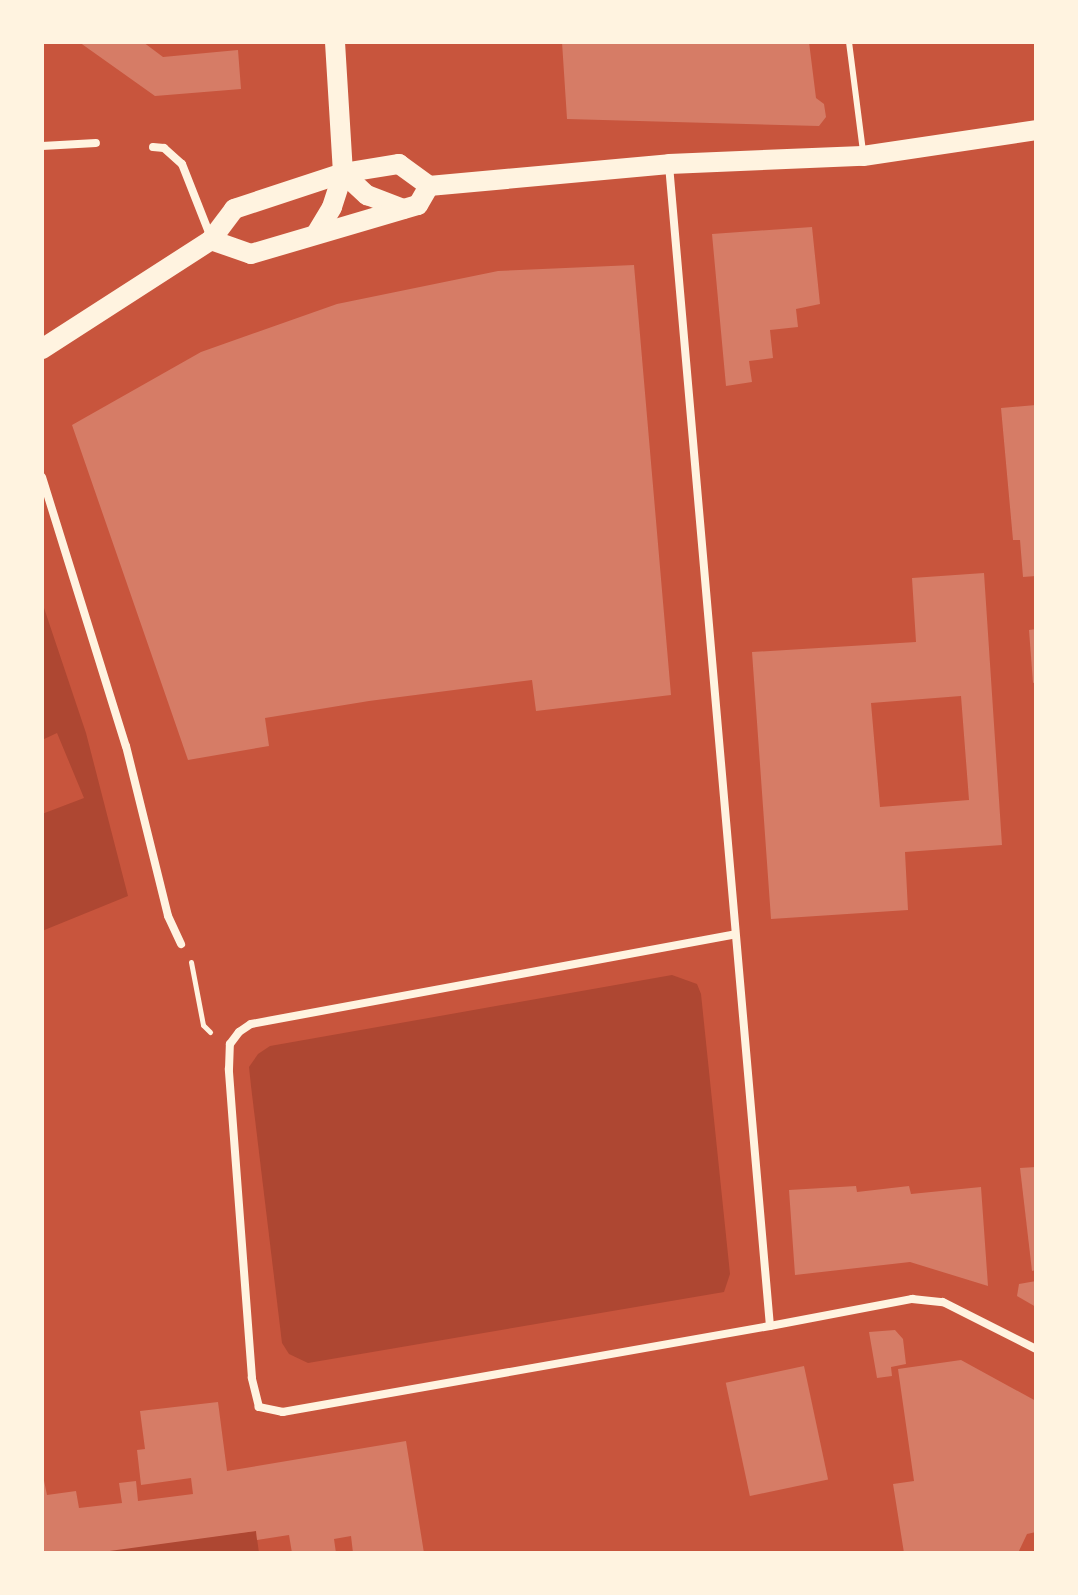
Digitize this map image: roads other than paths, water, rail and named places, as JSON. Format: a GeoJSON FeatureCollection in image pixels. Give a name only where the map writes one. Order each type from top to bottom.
{"type":"FeatureCollection","features":[{"type":"Feature","properties":{"kind":"main road"},"geometry":{"type":"LineString","coordinates":[[316,234],[332,207],[343,173],[335,42]]}},
{"type":"Feature","properties":{"kind":"main road"},"geometry":{"type":"LineString","coordinates":[[42,349],[211,240],[234,209],[343,173],[399,164],[429,186],[669,164],[863,156],[1036,130]]}},
{"type":"Feature","properties":{"kind":"main road"},"geometry":{"type":"LineString","coordinates":[[343,173],[367,195],[403,209]]}},
{"type":"Feature","properties":{"kind":"main road"},"geometry":{"type":"LineString","coordinates":[[211,240],[251,254],[418,205],[429,186]]}},
{"type":"Feature","properties":{"kind":"street"},"geometry":{"type":"LineString","coordinates":[[42,146],[96,143]]}},
{"type":"Feature","properties":{"kind":"street"},"geometry":{"type":"LineString","coordinates":[[153,147],[164,148],[182,164],[211,240]]}},
{"type":"Feature","properties":{"kind":"street"},"geometry":{"type":"LineString","coordinates":[[669,164],[733,935],[770,1326]]}},
{"type":"Feature","properties":{"kind":"street"},"geometry":{"type":"LineString","coordinates":[[42,477],[126,746],[168,916],[181,944]]}},
{"type":"Feature","properties":{"kind":"street"},"geometry":{"type":"LineString","coordinates":[[733,935],[251,1024],[239,1032],[230,1044],[229,1069],[253,1388],[259,1407],[283,1412],[912,1299],[943,1302],[1036,1349]]}},
{"type":"Feature","properties":{"kind":"lane"},"geometry":{"type":"LineString","coordinates":[[849,42],[863,156]]}}]}
